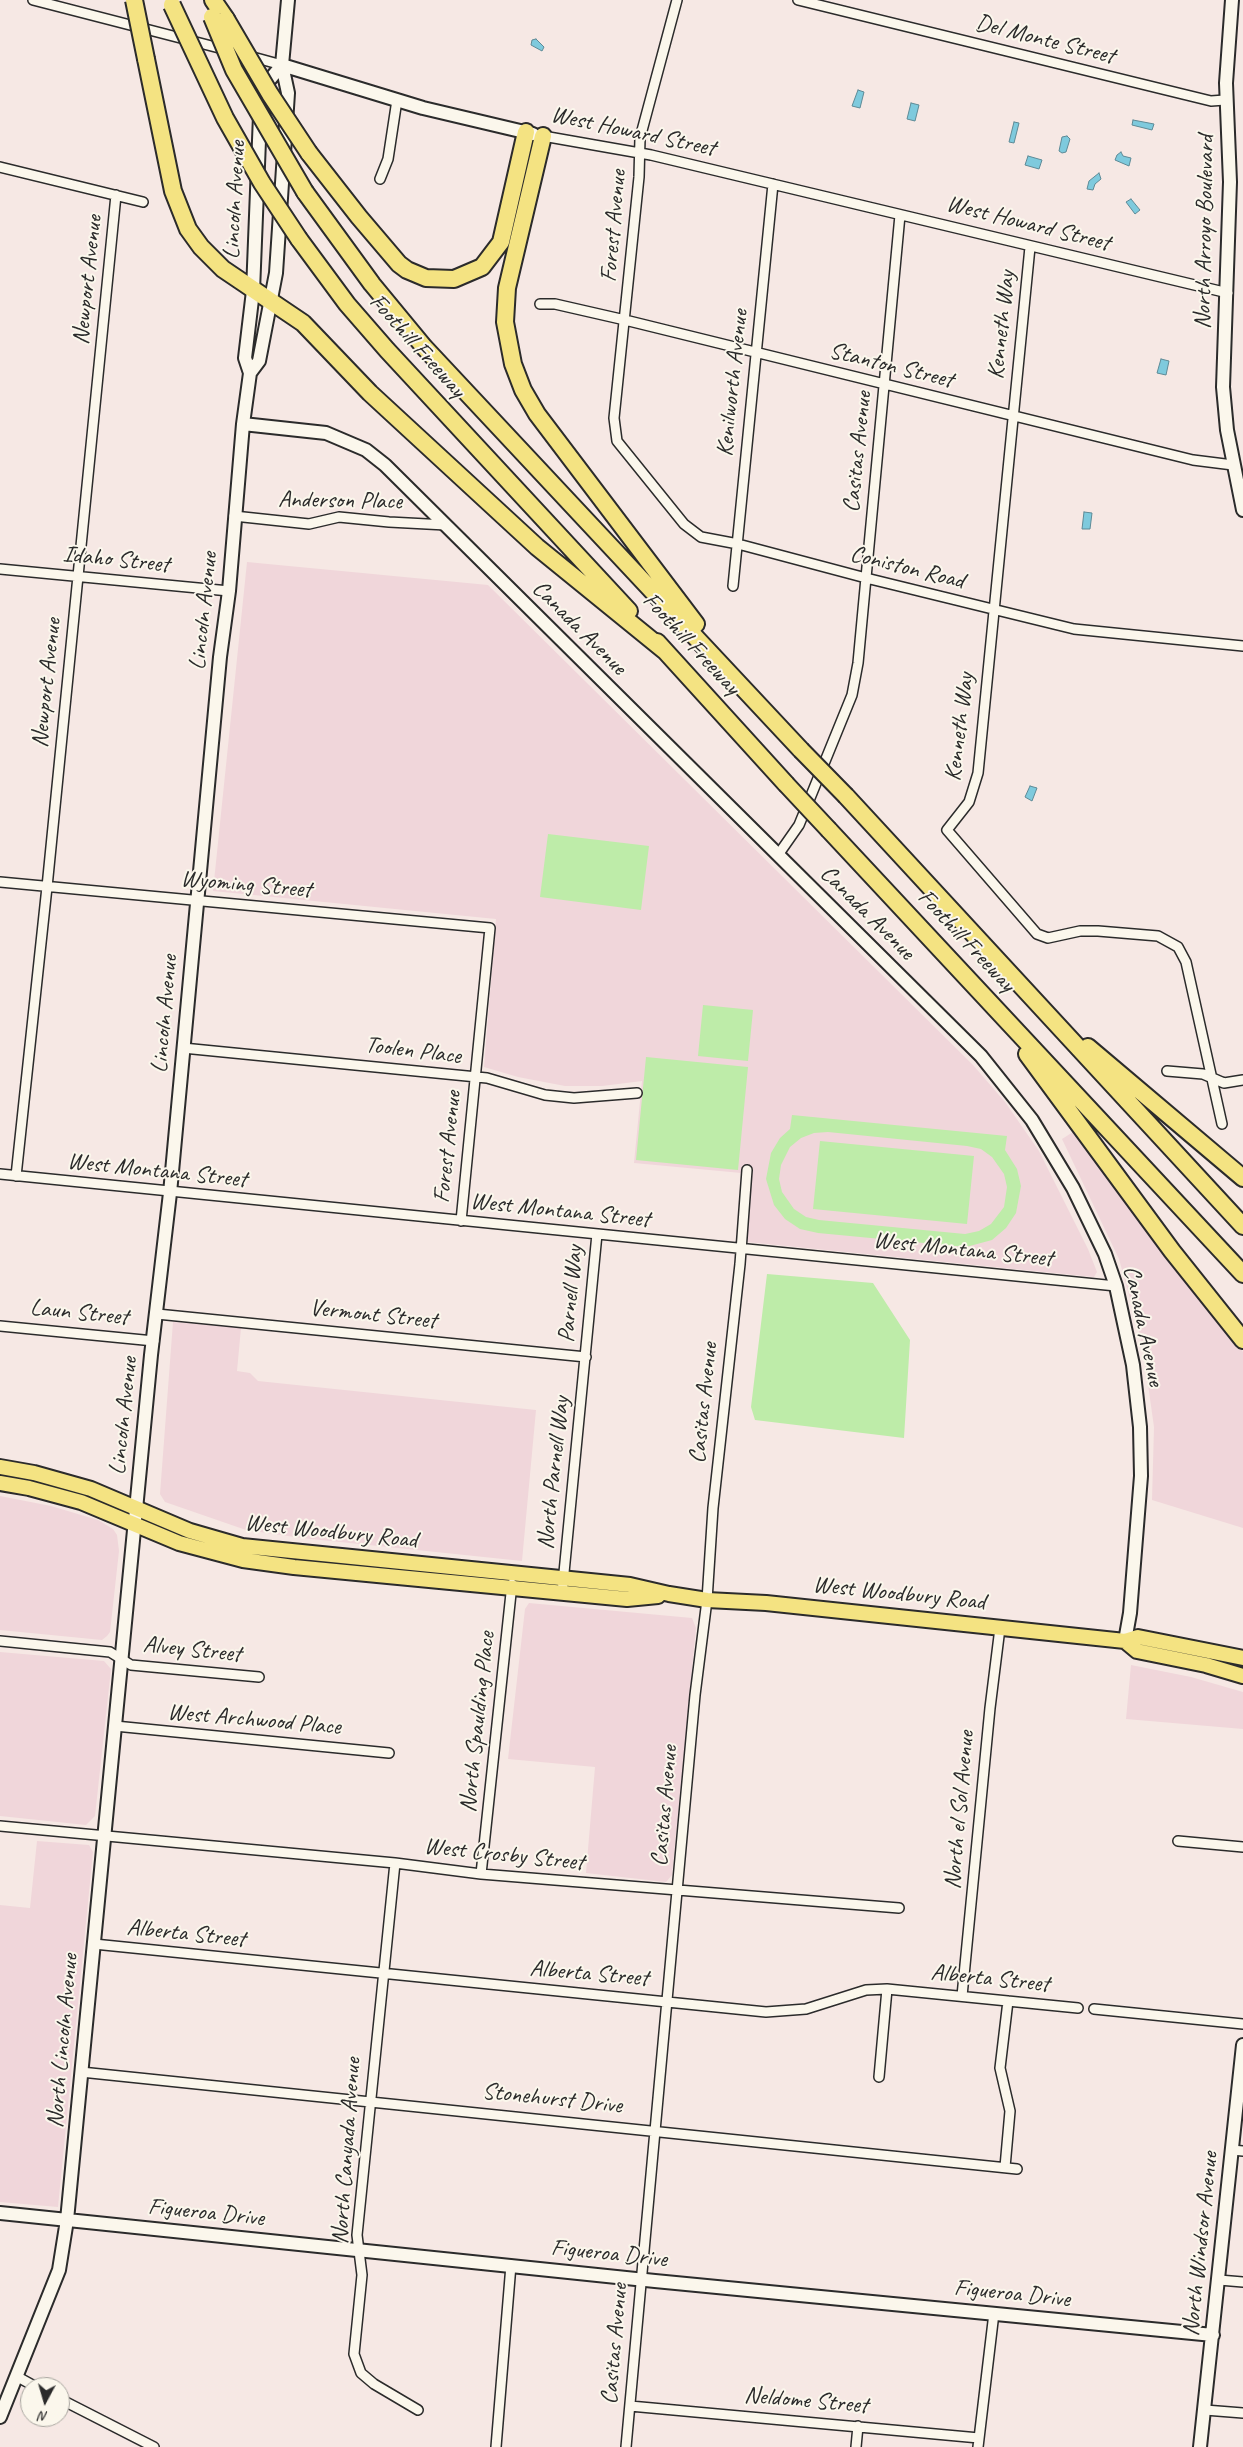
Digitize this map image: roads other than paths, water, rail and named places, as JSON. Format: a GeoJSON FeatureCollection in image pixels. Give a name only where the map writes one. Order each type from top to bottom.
{"type":"FeatureCollection","features":[{"type":"Feature","properties":{"kind":"highway"},"geometry":{"type":"LineString","coordinates":[[134,0],[173,192],[188,228],[213,260],[253,290],[270,299],[303,323],[370,393],[537,547],[665,650]]}},
{"type":"Feature","properties":{"kind":"highway","name":"Foothill Freeway"},"geometry":{"type":"LineString","coordinates":[[207,0],[219,18],[234,70],[305,192],[372,284],[424,347],[493,423],[738,680],[1243,1226]]}},
{"type":"Feature","properties":{"kind":"highway"},"geometry":{"type":"LineString","coordinates":[[213,0],[219,18],[309,152],[353,210],[399,264],[417,275],[445,280],[473,272],[496,252],[504,230],[526,132]]}},
{"type":"Feature","properties":{"kind":"highway","name":"Foothill Freeway"},"geometry":{"type":"LineString","coordinates":[[171,2],[225,118],[262,183],[299,239],[347,304],[387,350],[665,650],[786,784],[1243,1274]]}},
{"type":"Feature","properties":{"kind":"highway"},"geometry":{"type":"LineString","coordinates":[[543,136],[507,288],[505,306],[507,338],[518,378],[534,408],[562,448],[738,680]]}},
{"type":"Feature","properties":{"kind":"highway"},"geometry":{"type":"LineString","coordinates":[[1025,992],[1243,1178]]}},
{"type":"Feature","properties":{"kind":"highway"},"geometry":{"type":"LineString","coordinates":[[986,997],[1172,1251],[1243,1340]]}},
{"type":"Feature","properties":{"kind":"main road","name":"West Woodbury Road"},"geometry":{"type":"LineString","coordinates":[[0,1467],[65,1480],[190,1531],[242,1546],[512,1580],[562,1593],[627,1600],[669,1594]]}},
{"type":"Feature","properties":{"kind":"main road","name":"West Woodbury Road"},"geometry":{"type":"LineString","coordinates":[[0,1483],[30,1488],[81,1502],[179,1543],[243,1560],[294,1567],[512,1580],[563,1578],[630,1585],[707,1600],[766,1603],[1126,1641],[1138,1637],[1243,1658]]}},
{"type":"Feature","properties":{"kind":"main road","name":"West Woodbury Road"},"geometry":{"type":"LineString","coordinates":[[1126,1641],[1137,1651],[1206,1665],[1243,1676]]}},
{"type":"Feature","properties":{"kind":"street","name":"West Howard Street"},"geometry":{"type":"LineString","coordinates":[[33,0],[282,65],[398,100],[526,132],[640,153],[1228,293]]}},
{"type":"Feature","properties":{"kind":"street","name":"Lincoln Avenue"},"geometry":{"type":"LineString","coordinates":[[250,373],[259,362],[276,273],[288,93],[282,65],[288,0]]}},
{"type":"Feature","properties":{"kind":"street","name":"Forest Avenue"},"geometry":{"type":"LineString","coordinates":[[614,430],[640,138],[677,0]]}},
{"type":"Feature","properties":{"kind":"street","name":"Del Monte Street"},"geometry":{"type":"LineString","coordinates":[[798,0],[1211,101],[1225,100]]}},
{"type":"Feature","properties":{"kind":"street","name":"North Arroyo Boulevard"},"geometry":{"type":"LineString","coordinates":[[1232,0],[1225,100],[1230,182],[1224,387],[1233,465],[1240,488],[1243,510]]}},
{"type":"Feature","properties":{"kind":"street","name":"Lincoln Avenue"},"geometry":{"type":"LineString","coordinates":[[122,1658],[170,1193],[220,657],[229,591],[243,424],[250,373],[245,358],[253,290],[261,90],[282,65]]}},
{"type":"Feature","properties":{"kind":"street"},"geometry":{"type":"LineString","coordinates":[[380,179],[388,159],[398,100]]}},
{"type":"Feature","properties":{"kind":"street"},"geometry":{"type":"LineString","coordinates":[[0,166],[143,202]]}},
{"type":"Feature","properties":{"kind":"street","name":"Kenilworth Avenue"},"geometry":{"type":"LineString","coordinates":[[733,586],[773,184]]}},
{"type":"Feature","properties":{"kind":"street","name":"Newport Avenue"},"geometry":{"type":"LineString","coordinates":[[16,1176],[47,887],[116,195]]}},
{"type":"Feature","properties":{"kind":"street","name":"Casitas Avenue"},"geometry":{"type":"LineString","coordinates":[[778,855],[799,825],[852,695],[866,578],[900,215]]}},
{"type":"Feature","properties":{"kind":"street","name":"Kenneth Way"},"geometry":{"type":"LineString","coordinates":[[1030,247],[978,773],[969,802],[947,830],[1037,934],[1048,938],[1080,931],[1098,931],[1158,936],[1178,947],[1186,962],[1214,1080],[1222,1124]]}},
{"type":"Feature","properties":{"kind":"street","name":"Stanton Street"},"geometry":{"type":"LineString","coordinates":[[540,304],[555,304],[625,320],[1193,460],[1233,465]]}},
{"type":"Feature","properties":{"kind":"street","name":"Canada Avenue"},"geometry":{"type":"LineString","coordinates":[[243,424],[326,433],[366,450],[385,465],[974,1049],[1010,1090],[1032,1120],[1073,1188],[1105,1254],[1116,1286],[1133,1365],[1140,1437],[1138,1517],[1126,1641]]}},
{"type":"Feature","properties":{"kind":"street","name":"Coniston Road"},"geometry":{"type":"LineString","coordinates":[[614,430],[617,441],[694,533],[701,537],[738,544],[866,578],[1074,629],[1243,646]]}},
{"type":"Feature","properties":{"kind":"street","name":"Anderson Place"},"geometry":{"type":"LineString","coordinates":[[234,516],[309,524],[340,517],[389,522],[446,524]]}},
{"type":"Feature","properties":{"kind":"street","name":"Idaho Street"},"geometry":{"type":"LineString","coordinates":[[0,568],[229,591]]}},
{"type":"Feature","properties":{"kind":"street","name":"Wyoming Street"},"geometry":{"type":"LineString","coordinates":[[0,882],[490,928]]}},
{"type":"Feature","properties":{"kind":"street","name":"Forest Avenue"},"geometry":{"type":"LineString","coordinates":[[461,1221],[490,928]]}},
{"type":"Feature","properties":{"kind":"street","name":"Toolen Place"},"geometry":{"type":"LineString","coordinates":[[183,1048],[487,1078],[545,1095],[564,1097],[605,1097],[637,1093]]}},
{"type":"Feature","properties":{"kind":"street"},"geometry":{"type":"LineString","coordinates":[[1167,1071],[1203,1074],[1224,1083],[1243,1080]]}},
{"type":"Feature","properties":{"kind":"street","name":"Casitas Avenue"},"geometry":{"type":"LineString","coordinates":[[626,2447],[695,1695],[707,1600],[715,1488],[741,1249],[747,1170]]}},
{"type":"Feature","properties":{"kind":"street","name":"West Montana Street"},"geometry":{"type":"LineString","coordinates":[[0,1174],[170,1193],[1116,1286]]}},
{"type":"Feature","properties":{"kind":"street","name":"Parnell Way"},"geometry":{"type":"LineString","coordinates":[[586,1356],[597,1234]]}},
{"type":"Feature","properties":{"kind":"street","name":"Vermont Street"},"geometry":{"type":"LineString","coordinates":[[158,1314],[586,1356]]}},
{"type":"Feature","properties":{"kind":"street","name":"Laun Street"},"geometry":{"type":"LineString","coordinates":[[0,1326],[154,1341]]}},
{"type":"Feature","properties":{"kind":"street","name":"North Parnell Way"},"geometry":{"type":"LineString","coordinates":[[562,1593],[586,1356]]}},
{"type":"Feature","properties":{"kind":"street","name":"North Spaulding Place"},"geometry":{"type":"LineString","coordinates":[[481,1874],[512,1580]]}},
{"type":"Feature","properties":{"kind":"street","name":"North el Sol Avenue"},"geometry":{"type":"LineString","coordinates":[[962,1996],[990,1708],[1000,1628]]}},
{"type":"Feature","properties":{"kind":"street","name":"Alvey Street"},"geometry":{"type":"LineString","coordinates":[[0,1641],[110,1652],[131,1665],[260,1677]]}},
{"type":"Feature","properties":{"kind":"street","name":"North Lincoln Avenue"},"geometry":{"type":"LineString","coordinates":[[0,2418],[59,2270],[67,2220],[122,1658]]}},
{"type":"Feature","properties":{"kind":"street","name":"West Archwood Place"},"geometry":{"type":"LineString","coordinates":[[115,1726],[389,1753]]}},
{"type":"Feature","properties":{"kind":"street","name":"West Crosby Street"},"geometry":{"type":"LineString","coordinates":[[0,1826],[481,1874],[899,1908]]}},
{"type":"Feature","properties":{"kind":"street"},"geometry":{"type":"LineString","coordinates":[[1178,1841],[1243,1847]]}},
{"type":"Feature","properties":{"kind":"street","name":"North Canyada Avenue"},"geometry":{"type":"LineString","coordinates":[[395,1864],[369,2100],[357,2235],[362,2275],[354,2354],[361,2373],[374,2384],[418,2410]]}},
{"type":"Feature","properties":{"kind":"street","name":"Alberta Street"},"geometry":{"type":"LineString","coordinates":[[94,1944],[766,2012],[786,2012],[866,1990],[887,1989],[1078,2008]]}},
{"type":"Feature","properties":{"kind":"street"},"geometry":{"type":"LineString","coordinates":[[879,2077],[887,1989]]}},
{"type":"Feature","properties":{"kind":"street"},"geometry":{"type":"LineString","coordinates":[[1006,2167],[1010,2111],[1000,2068],[1008,2000]]}},
{"type":"Feature","properties":{"kind":"street"},"geometry":{"type":"LineString","coordinates":[[1094,2009],[1243,2024]]}},
{"type":"Feature","properties":{"kind":"street","name":"North Windsor Avenue"},"geometry":{"type":"LineString","coordinates":[[1200,2447],[1219,2280],[1238,2151],[1243,2045]]}},
{"type":"Feature","properties":{"kind":"street","name":"Stonehurst Drive"},"geometry":{"type":"LineString","coordinates":[[82,2072],[369,2100],[1017,2169]]}},
{"type":"Feature","properties":{"kind":"street","name":"Figueroa Drive"},"geometry":{"type":"LineString","coordinates":[[0,2213],[358,2251],[1213,2335]]}},
{"type":"Feature","properties":{"kind":"street"},"geometry":{"type":"LineString","coordinates":[[496,2447],[511,2265]]}},
{"type":"Feature","properties":{"kind":"street"},"geometry":{"type":"LineString","coordinates":[[1219,2280],[1243,2282]]}},
{"type":"Feature","properties":{"kind":"street"},"geometry":{"type":"LineString","coordinates":[[978,2442],[994,2313]]}},
{"type":"Feature","properties":{"kind":"street"},"geometry":{"type":"LineString","coordinates":[[16,2376],[20,2378]]}},
{"type":"Feature","properties":{"kind":"street"},"geometry":{"type":"LineString","coordinates":[[70,2404],[154,2447]]}},
{"type":"Feature","properties":{"kind":"street","name":"Neldome Street"},"geometry":{"type":"LineString","coordinates":[[630,2406],[858,2426],[978,2442]]}},
{"type":"Feature","properties":{"kind":"street"},"geometry":{"type":"LineString","coordinates":[[1205,2410],[1243,2413]]}},
{"type":"Feature","properties":{"kind":"street"},"geometry":{"type":"LineString","coordinates":[[856,2447],[858,2426]]}},
{"type":"Feature","properties":{"kind":"water"},"geometry":{"type":"Polygon","coordinates":[[[536,39],[544,47],[542,51],[531,45],[532,40],[536,39]]]}},
{"type":"Feature","properties":{"kind":"water"},"geometry":{"type":"Polygon","coordinates":[[[858,90],[864,92],[860,108],[852,106],[858,90]]]}},
{"type":"Feature","properties":{"kind":"water"},"geometry":{"type":"Polygon","coordinates":[[[911,103],[919,105],[915,121],[907,119],[911,103]]]}},
{"type":"Feature","properties":{"kind":"water"},"geometry":{"type":"Polygon","coordinates":[[[1133,120],[1154,124],[1152,130],[1132,125],[1133,120]]]}},
{"type":"Feature","properties":{"kind":"water"},"geometry":{"type":"Polygon","coordinates":[[[1014,122],[1019,123],[1014,143],[1009,142],[1014,122]]]}},
{"type":"Feature","properties":{"kind":"water"},"geometry":{"type":"Polygon","coordinates":[[[1067,136],[1070,139],[1066,152],[1062,153],[1059,151],[1062,137],[1067,136]]]}},
{"type":"Feature","properties":{"kind":"water"},"geometry":{"type":"Polygon","coordinates":[[[1121,152],[1123,156],[1131,158],[1129,166],[1115,160],[1121,152]]]}},
{"type":"Feature","properties":{"kind":"water"},"geometry":{"type":"Polygon","coordinates":[[[1028,156],[1042,160],[1039,169],[1025,165],[1028,156]]]}},
{"type":"Feature","properties":{"kind":"water"},"geometry":{"type":"Polygon","coordinates":[[[1099,173],[1101,179],[1095,184],[1093,190],[1087,189],[1089,181],[1099,173]]]}},
{"type":"Feature","properties":{"kind":"water"},"geometry":{"type":"Polygon","coordinates":[[[1131,199],[1140,210],[1135,214],[1126,202],[1131,199]]]}},
{"type":"Feature","properties":{"kind":"water"},"geometry":{"type":"Polygon","coordinates":[[[1161,359],[1169,361],[1166,375],[1157,373],[1161,359]]]}},
{"type":"Feature","properties":{"kind":"water"},"geometry":{"type":"Polygon","coordinates":[[[1084,512],[1092,513],[1090,529],[1082,529],[1084,512]]]}},
{"type":"Feature","properties":{"kind":"water"},"geometry":{"type":"Polygon","coordinates":[[[1030,786],[1037,788],[1032,801],[1025,797],[1030,786]]]}}]}
